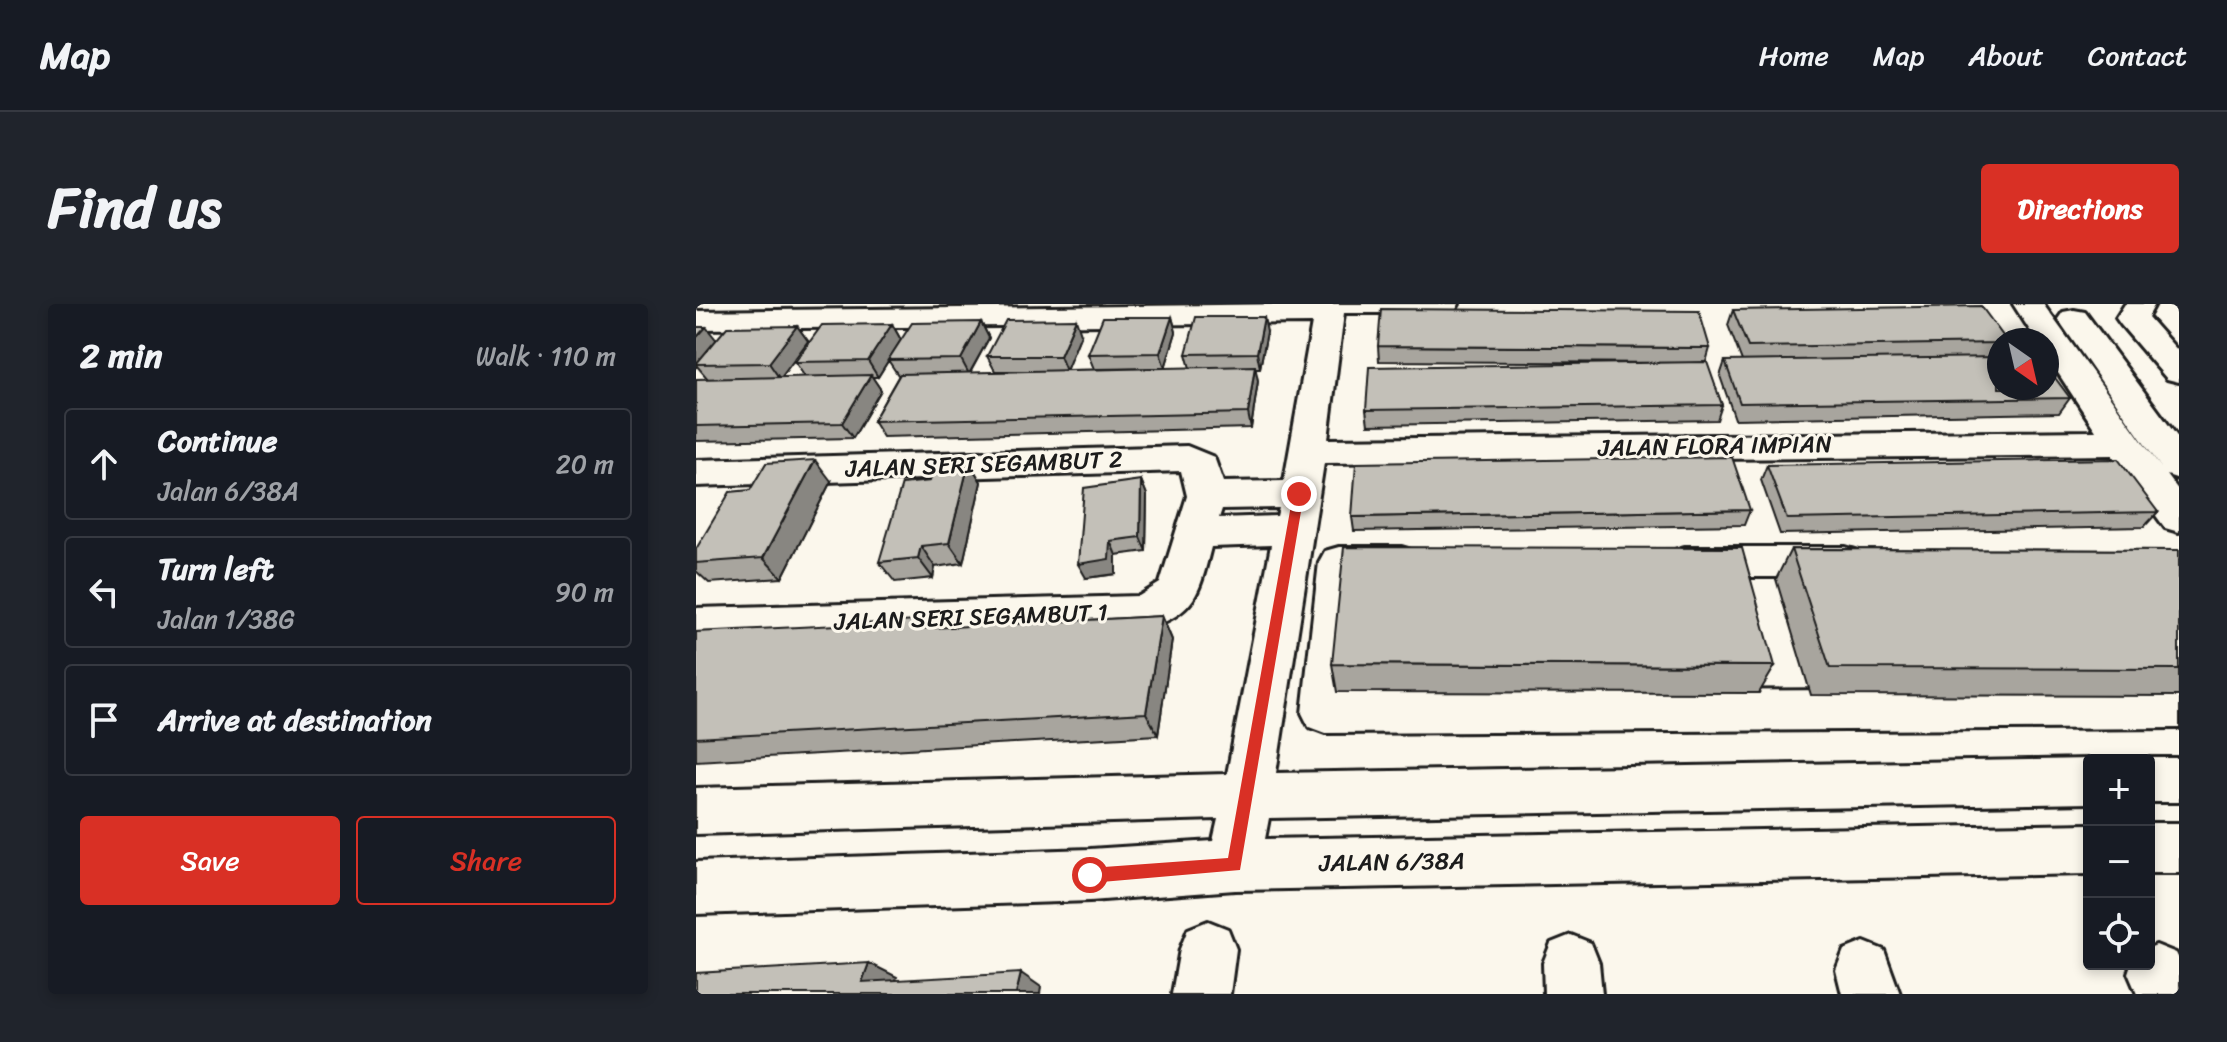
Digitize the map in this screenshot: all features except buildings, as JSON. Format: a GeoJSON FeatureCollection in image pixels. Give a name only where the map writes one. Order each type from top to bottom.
{"type":"FeatureCollection","features":[{"type":"Feature","properties":{"kind":"street"},"geometry":{"type":"LineString","coordinates":[[696,320],[1444,304]]}},
{"type":"Feature","properties":{"kind":"street"},"geometry":{"type":"LineString","coordinates":[[2028,304],[2122,443],[2174,490]]}},
{"type":"Feature","properties":{"kind":"street"},"geometry":{"type":"LineString","coordinates":[[2063,304],[2174,490]]}},
{"type":"Feature","properties":{"kind":"street"},"geometry":{"type":"LineString","coordinates":[[1235,865],[1308,451],[1329,307]]}},
{"type":"Feature","properties":{"kind":"street"},"geometry":{"type":"LineString","coordinates":[[2136,311],[2179,372]]}},
{"type":"Feature","properties":{"kind":"street","name":"JALAN FLORA IMPIAN"},"geometry":{"type":"LineString","coordinates":[[1308,451],[2122,443]]}},
{"type":"Feature","properties":{"kind":"street","name":"JALAN SERI SEGAMBUT 2"},"geometry":{"type":"LineString","coordinates":[[696,473],[1187,458],[1201,466],[1201,514]]}},
{"type":"Feature","properties":{"kind":"street"},"geometry":{"type":"LineString","coordinates":[[1201,514],[1296,512]]}},
{"type":"Feature","properties":{"kind":"street","name":"JALAN SERI SEGAMBUT 1"},"geometry":{"type":"LineString","coordinates":[[696,625],[1147,612],[1178,592],[1201,514]]}},
{"type":"Feature","properties":{"kind":"street"},"geometry":{"type":"LineString","coordinates":[[1433,562],[1339,562],[1325,713],[2179,708]]}},
{"type":"Feature","properties":{"kind":"street"},"geometry":{"type":"LineString","coordinates":[[1654,562],[1875,562]]}},
{"type":"Feature","properties":{"kind":"street"},"geometry":{"type":"LineString","coordinates":[[2155,780],[2179,780]]}},
{"type":"Feature","properties":{"kind":"street"},"geometry":{"type":"LineString","coordinates":[[696,811],[1245,796],[2083,781]]}},
{"type":"Feature","properties":{"kind":"street"},"geometry":{"type":"LineString","coordinates":[[2155,848],[2179,848]]}},
{"type":"Feature","properties":{"kind":"street","name":"JALAN 6/38A"},"geometry":{"type":"LineString","coordinates":[[696,888],[1090,875],[1235,865],[2083,849]]}},
{"type":"Feature","properties":{"kind":"route"},"geometry":{"type":"LineString","coordinates":[[1090,875],[1235,865],[1299,494]]}}]}
